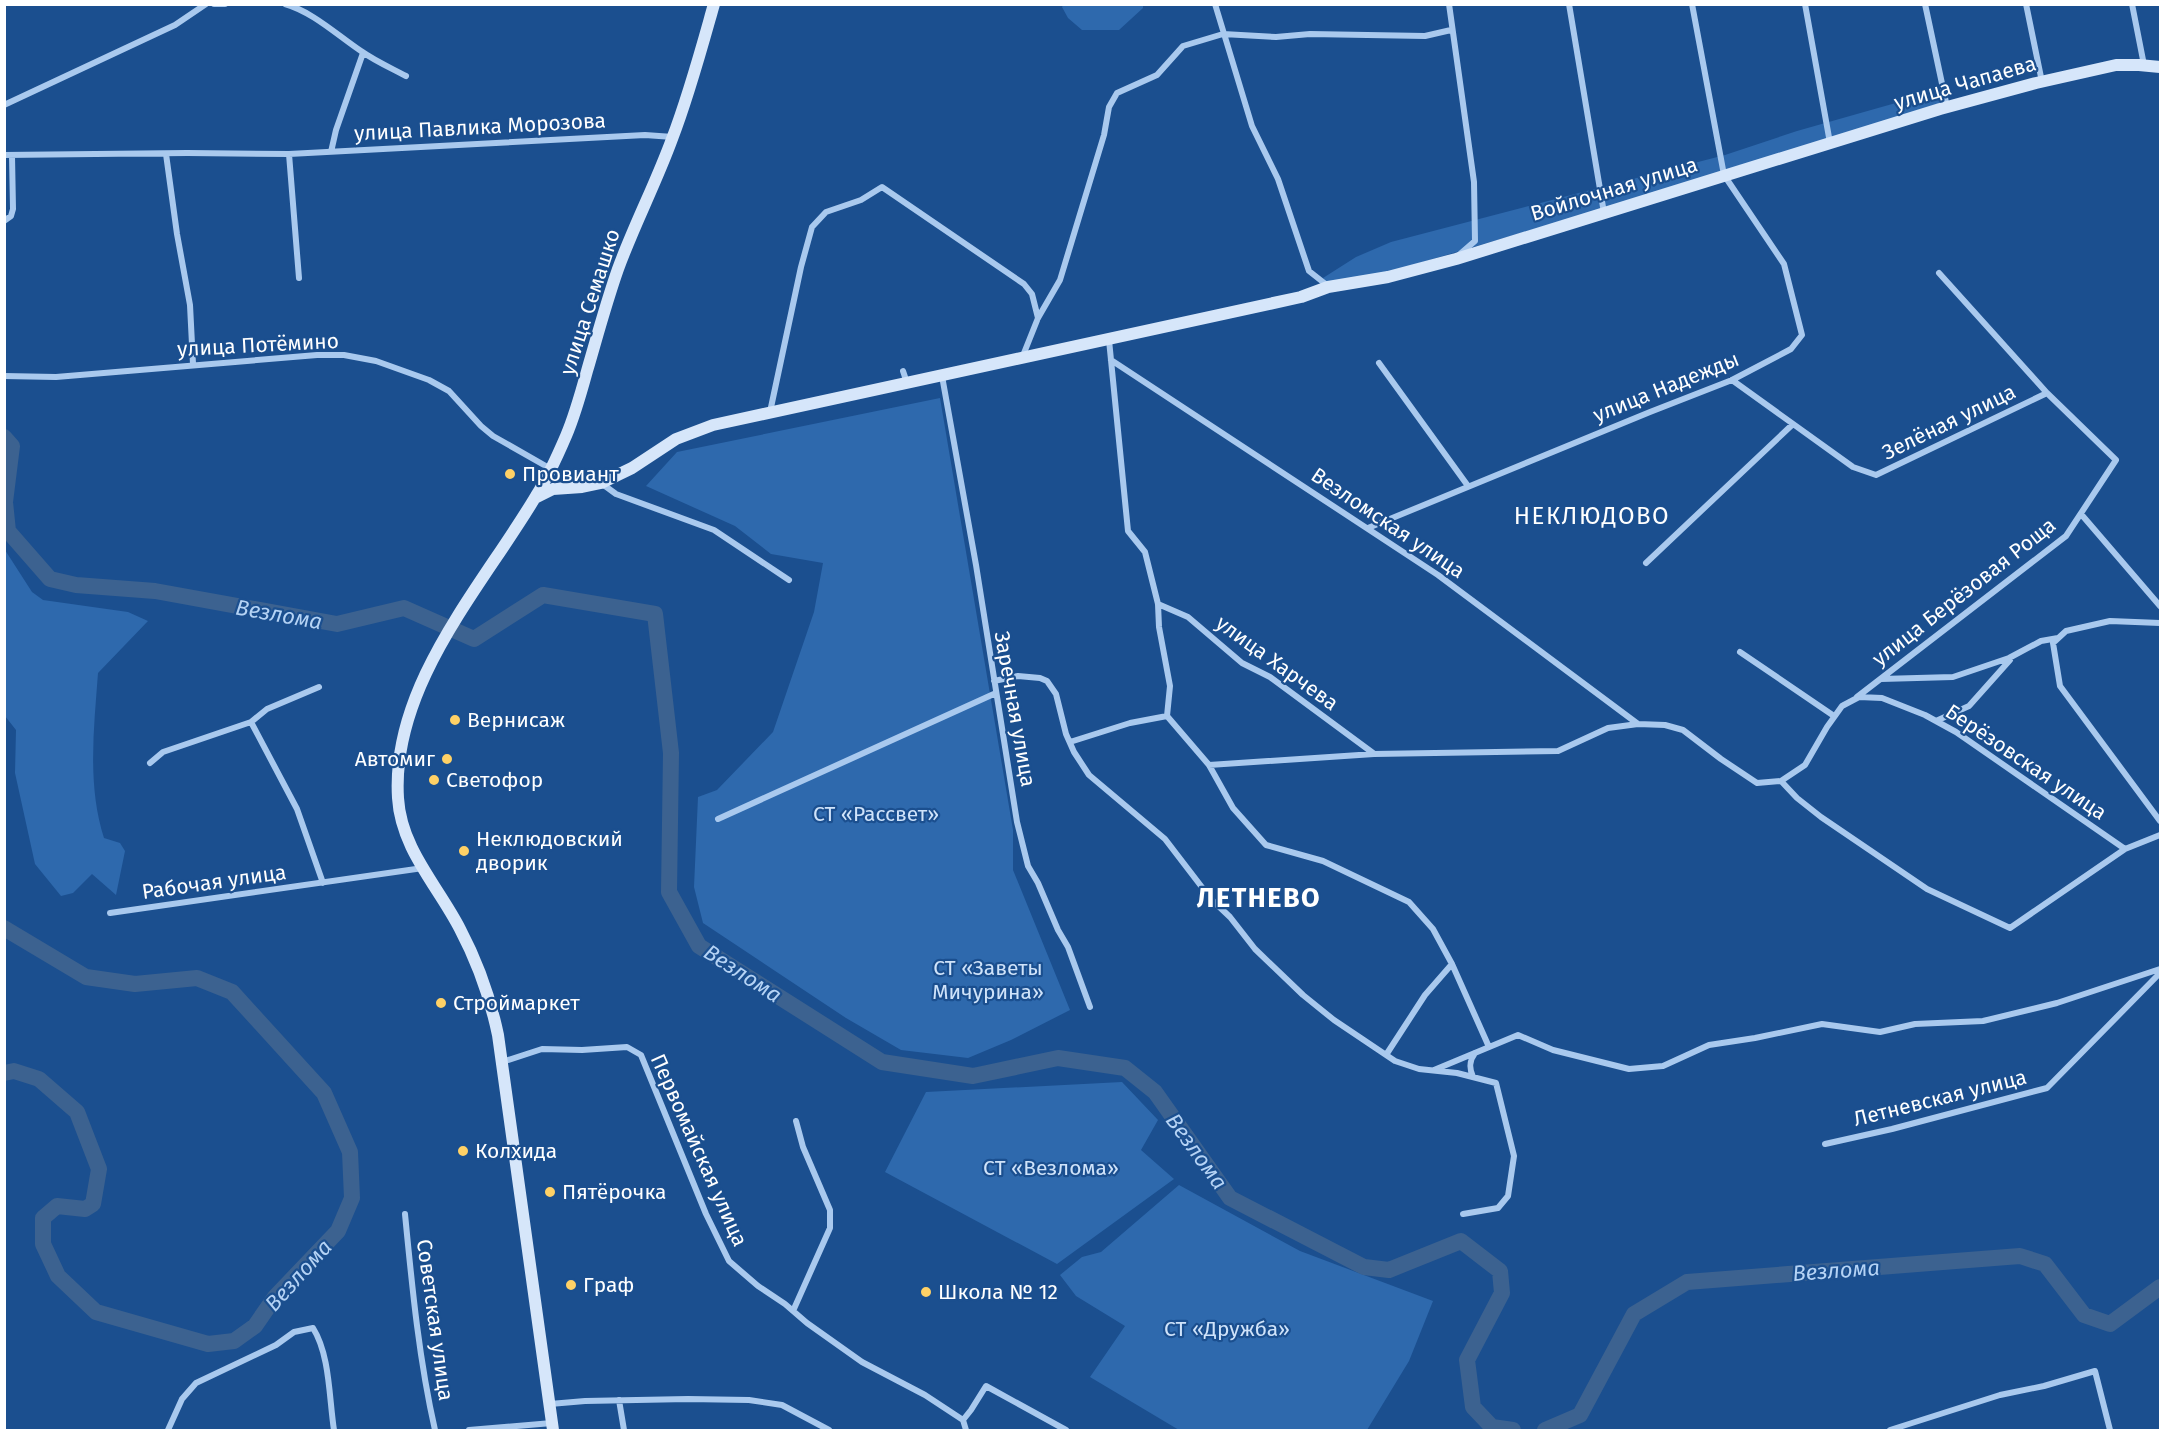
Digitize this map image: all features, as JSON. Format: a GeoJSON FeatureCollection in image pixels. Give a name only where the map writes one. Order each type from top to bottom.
{"type":"FeatureCollection","features":[{"type":"Feature","properties":{"kind":"street"},"geometry":{"type":"LineString","coordinates":[[4,105],[175,25],[206,4]]}},
{"type":"Feature","properties":{"kind":"street"},"geometry":{"type":"LineString","coordinates":[[214,4],[225,4]]}},
{"type":"Feature","properties":{"kind":"street"},"geometry":{"type":"LineString","coordinates":[[285,4],[293,6],[363,53],[406,76]]}},
{"type":"Feature","properties":{"kind":"street","name":"улица Семашко"},"geometry":{"type":"LineString","coordinates":[[553,1427],[496,1026],[484,980],[459,927],[411,847],[402,825],[397,785],[405,732],[421,686],[436,653],[535,498],[552,469],[568,431],[618,270],[673,137],[714,4]]}},
{"type":"Feature","properties":{"kind":"street"},"geometry":{"type":"LineString","coordinates":[[1215,4],[1255,132],[1278,179],[1309,270],[1328,287]]}},
{"type":"Feature","properties":{"kind":"street"},"geometry":{"type":"LineString","coordinates":[[1449,4],[1474,182],[1475,241],[1456,259]]}},
{"type":"Feature","properties":{"kind":"street"},"geometry":{"type":"LineString","coordinates":[[1569,4],[1604,213]]}},
{"type":"Feature","properties":{"kind":"street"},"geometry":{"type":"LineString","coordinates":[[1692,4],[1724,175]]}},
{"type":"Feature","properties":{"kind":"street"},"geometry":{"type":"LineString","coordinates":[[1805,4],[1830,143]]}},
{"type":"Feature","properties":{"kind":"street"},"geometry":{"type":"LineString","coordinates":[[1925,4],[1947,107]]}},
{"type":"Feature","properties":{"kind":"street"},"geometry":{"type":"LineString","coordinates":[[2026,4],[2042,82]]}},
{"type":"Feature","properties":{"kind":"street"},"geometry":{"type":"LineString","coordinates":[[2132,4],[2144,65]]}},
{"type":"Feature","properties":{"kind":"street"},"geometry":{"type":"LineString","coordinates":[[1021,359],[1038,318],[1060,280],[1104,135],[1105,120],[1111,100],[1117,93],[1157,75],[1183,46],[1223,34],[1276,37],[1310,34],[1425,36],[1451,30]]}},
{"type":"Feature","properties":{"kind":"street"},"geometry":{"type":"LineString","coordinates":[[331,152],[336,130],[363,53]]}},
{"type":"Feature","properties":{"kind":"street","name":"улица Чапаева"},"geometry":{"type":"LineString","coordinates":[[1783,157],[1947,107],[2042,82],[2116,65],[2160,67]]}},
{"type":"Feature","properties":{"kind":"street","name":"улица Павлика Морозова"},"geometry":{"type":"LineString","coordinates":[[4,155],[289,154],[645,135],[673,137]]}},
{"type":"Feature","properties":{"kind":"street"},"geometry":{"type":"LineString","coordinates":[[166,154],[190,305],[193,364]]}},
{"type":"Feature","properties":{"kind":"street"},"geometry":{"type":"LineString","coordinates":[[289,154],[299,278]]}},
{"type":"Feature","properties":{"kind":"street"},"geometry":{"type":"LineString","coordinates":[[4,221],[11,216],[13,209],[12,156]]}},
{"type":"Feature","properties":{"kind":"street","name":"Войлочная улица"},"geometry":{"type":"LineString","coordinates":[[535,498],[553,489],[582,488],[601,483],[632,468],[676,439],[693,431],[1301,297],[1328,287],[1388,277],[1456,259],[1783,157]]}},
{"type":"Feature","properties":{"kind":"street","name":"улица Надежды"},"geometry":{"type":"LineString","coordinates":[[1368,528],[1732,380],[1791,349],[1802,335],[1784,264],[1724,175]]}},
{"type":"Feature","properties":{"kind":"street"},"geometry":{"type":"LineString","coordinates":[[770,413],[801,267],[812,227],[826,212],[861,200],[882,187],[1024,284],[1032,294],[1038,318]]}},
{"type":"Feature","properties":{"kind":"street","name":"Зелёная улица"},"geometry":{"type":"LineString","coordinates":[[1732,380],[1853,467],[1876,475],[2047,393],[1939,273]]}},
{"type":"Feature","properties":{"kind":"street"},"geometry":{"type":"LineString","coordinates":[[1109,340],[1128,531],[1145,552],[1158,604],[1159,627],[1170,686],[1167,716],[1209,765],[1233,808],[1266,845],[1323,861],[1409,902],[1433,929],[1452,964],[1489,1047]]}},
{"type":"Feature","properties":{"kind":"street","name":"улица Потёмино"},"geometry":{"type":"LineString","coordinates":[[4,376],[56,377],[193,364],[344,355],[376,361],[429,380],[449,391],[481,426],[494,436],[552,469]]}},
{"type":"Feature","properties":{"kind":"street","name":"Везломская улица"},"geometry":{"type":"LineString","coordinates":[[1111,360],[1438,575],[1638,724]]}},
{"type":"Feature","properties":{"kind":"street"},"geometry":{"type":"LineString","coordinates":[[1379,363],[1468,486]]}},
{"type":"Feature","properties":{"kind":"street"},"geometry":{"type":"LineString","coordinates":[[903,371],[907,383]]}},
{"type":"Feature","properties":{"kind":"street","name":"Заречная улица"},"geometry":{"type":"LineString","coordinates":[[942,376],[1017,822],[1028,866],[1068,947],[1090,1007]]}},
{"type":"Feature","properties":{"kind":"street","name":"улица Берёзовая Роща"},"geometry":{"type":"LineString","coordinates":[[1851,701],[2066,536],[2116,460],[2047,393]]}},
{"type":"Feature","properties":{"kind":"street"},"geometry":{"type":"LineString","coordinates":[[1646,563],[1793,424]]}},
{"type":"Feature","properties":{"kind":"street"},"geometry":{"type":"LineString","coordinates":[[552,469],[562,488]]}},
{"type":"Feature","properties":{"kind":"street"},"geometry":{"type":"LineString","coordinates":[[601,483],[616,494],[714,530],[789,580]]}},
{"type":"Feature","properties":{"kind":"street"},"geometry":{"type":"LineString","coordinates":[[2081,514],[2160,606]]}},
{"type":"Feature","properties":{"kind":"street","name":"улица Харчева"},"geometry":{"type":"LineString","coordinates":[[1158,604],[1188,617],[1242,663],[1270,677],[1374,754]]}},
{"type":"Feature","properties":{"kind":"street"},"geometry":{"type":"LineString","coordinates":[[2160,622],[2110,621],[2066,631],[2053,643],[2060,686],[2160,821]]}},
{"type":"Feature","properties":{"kind":"street"},"geometry":{"type":"LineString","coordinates":[[1880,679],[1953,678],[2013,656],[2041,641],[2058,638]]}},
{"type":"Feature","properties":{"kind":"street"},"geometry":{"type":"LineString","coordinates":[[1740,652],[1834,716]]}},
{"type":"Feature","properties":{"kind":"street"},"geometry":{"type":"LineString","coordinates":[[1936,721],[1969,706],[2013,656]]}},
{"type":"Feature","properties":{"kind":"street"},"geometry":{"type":"LineString","coordinates":[[994,681],[1018,676],[1047,681],[1056,694],[1070,742],[1089,775],[1165,839],[1211,900],[1283,978],[1334,1020],[1386,1055],[1410,1066],[1497,1083],[1514,1156],[1508,1196],[1498,1208],[1463,1215]]}},
{"type":"Feature","properties":{"kind":"street"},"geometry":{"type":"LineString","coordinates":[[150,763],[163,752],[251,722],[267,709],[319,687]]}},
{"type":"Feature","properties":{"kind":"street"},"geometry":{"type":"LineString","coordinates":[[718,819],[996,693]]}},
{"type":"Feature","properties":{"kind":"street","name":"Берёзовская улица"},"geometry":{"type":"LineString","coordinates":[[1851,701],[1859,697],[1882,698],[1936,721],[1956,732],[2125,849]]}},
{"type":"Feature","properties":{"kind":"street"},"geometry":{"type":"LineString","coordinates":[[1209,765],[1374,754],[1558,751],[1608,728],[1638,724],[1665,725],[1683,730],[1757,783],[1781,781],[1805,765],[1834,716],[1842,706],[1851,701]]}},
{"type":"Feature","properties":{"kind":"street"},"geometry":{"type":"LineString","coordinates":[[1070,742],[1130,723],[1167,716]]}},
{"type":"Feature","properties":{"kind":"street","name":"Рабочая улица"},"geometry":{"type":"LineString","coordinates":[[251,722],[297,809],[322,883]]}},
{"type":"Feature","properties":{"kind":"street"},"geometry":{"type":"LineString","coordinates":[[1781,781],[1797,798],[1821,817],[1927,889],[2010,928],[2125,849],[2160,835]]}},
{"type":"Feature","properties":{"kind":"street","name":"Рабочая улица"},"geometry":{"type":"LineString","coordinates":[[110,913],[423,868]]}},
{"type":"Feature","properties":{"kind":"street"},"geometry":{"type":"LineString","coordinates":[[1386,1055],[1425,995],[1452,964]]}},
{"type":"Feature","properties":{"kind":"street"},"geometry":{"type":"LineString","coordinates":[[1433,1070],[1518,1035],[1553,1050],[1629,1069],[1663,1066],[1709,1045],[1822,1024],[1880,1032],[1915,1024],[1983,1021],[2057,1003],[2160,971]]}},
{"type":"Feature","properties":{"kind":"street","name":"Летневская улица"},"geometry":{"type":"LineString","coordinates":[[1825,1144],[1892,1129],[2047,1088],[2160,971]]}},
{"type":"Feature","properties":{"kind":"street","name":"Первомайская улица"},"geometry":{"type":"LineString","coordinates":[[502,1062],[542,1049],[582,1050],[627,1047],[636,1051],[641,1055],[706,1214],[726,1256],[758,1286],[862,1362],[925,1395],[963,1420]]}},
{"type":"Feature","properties":{"kind":"street"},"geometry":{"type":"LineString","coordinates":[[1473,1077],[1470,1066],[1471,1059],[1476,1053]]}},
{"type":"Feature","properties":{"kind":"street"},"geometry":{"type":"LineString","coordinates":[[793,1311],[830,1228],[830,1210],[798,1133],[796,1121]]}},
{"type":"Feature","properties":{"kind":"street","name":"Советская улица"},"geometry":{"type":"LineString","coordinates":[[405,1214],[416,1316],[429,1406],[435,1431]]}},
{"type":"Feature","properties":{"kind":"street"},"geometry":{"type":"LineString","coordinates":[[168,1431],[182,1399],[196,1383],[276,1345],[294,1332],[313,1328],[318,1335],[326,1364],[334,1431]]}},
{"type":"Feature","properties":{"kind":"street"},"geometry":{"type":"LineString","coordinates":[[1890,1431],[2000,1395],[2044,1386],[2095,1371],[2110,1431]]}},
{"type":"Feature","properties":{"kind":"street"},"geometry":{"type":"LineString","coordinates":[[966,1431],[963,1420],[986,1386],[1066,1431]]}},
{"type":"Feature","properties":{"kind":"street"},"geometry":{"type":"LineString","coordinates":[[550,1404],[698,1399],[771,1403],[782,1405],[829,1431]]}},
{"type":"Feature","properties":{"kind":"street"},"geometry":{"type":"LineString","coordinates":[[619,1400],[624,1431]]}},
{"type":"Feature","properties":{"kind":"street"},"geometry":{"type":"LineString","coordinates":[[469,1431],[553,1427]]}},
{"type":"Feature","properties":{"kind":"green space"},"geometry":{"type":"Polygon","coordinates":[[[1064,4],[1143,4],[1143,8],[1119,30],[1082,30],[1068,18],[1062,7],[1064,4]]]}},
{"type":"Feature","properties":{"kind":"green space"},"geometry":{"type":"Polygon","coordinates":[[[1938,91],[1944,102],[1650,195],[1375,276],[1328,287],[1323,278],[1356,257],[1391,242],[1725,155],[1797,131],[1938,91]]]}},
{"type":"Feature","properties":{"kind":"green space","name":"СТ «Рассвет»"},"geometry":{"type":"Polygon","coordinates":[[[940,398],[1013,830],[1013,870],[1070,1010],[1011,1040],[968,1058],[901,1050],[846,1018],[703,923],[694,887],[698,797],[717,790],[773,732],[814,612],[823,563],[771,554],[735,526],[646,486],[677,452],[940,398]]]}},
{"type":"Feature","properties":{"kind":"green space"},"geometry":{"type":"Polygon","coordinates":[[[5,550],[32,592],[43,600],[128,612],[148,621],[98,673],[93,756],[95,798],[104,838],[120,843],[125,851],[116,895],[92,874],[73,893],[61,896],[35,864],[15,773],[16,730],[5,716],[5,550]]]}},
{"type":"Feature","properties":{"kind":"green space","name":"СТ «Везлома»"},"geometry":{"type":"Polygon","coordinates":[[[1122,1082],[1158,1120],[1141,1150],[1174,1179],[1057,1264],[885,1172],[926,1092],[1122,1082]]]}},
{"type":"Feature","properties":{"kind":"green space","name":"СТ «Дружба»"},"geometry":{"type":"Polygon","coordinates":[[[1179,1185],[1300,1251],[1433,1301],[1409,1361],[1367,1430],[1179,1430],[1090,1377],[1125,1326],[1076,1296],[1060,1275],[1082,1257],[1101,1252],[1179,1185]]]}},
{"type":"Feature","properties":{"kind":"waterway","name":"Везлома"},"geometry":{"type":"LineString","coordinates":[[4,437],[12,446],[5,502],[8,531],[50,579],[76,585],[155,591],[337,624],[404,608],[474,639],[543,595],[655,614],[671,753],[669,892],[699,946],[882,1062],[973,1076],[1058,1058],[1125,1068],[1155,1092],[1230,1198],[1364,1267],[1389,1270],[1461,1241],[1500,1271],[1502,1293],[1467,1360],[1473,1407],[1492,1427],[1513,1430]]}},
{"type":"Feature","properties":{"kind":"waterway","name":"Везлома"},"geometry":{"type":"LineString","coordinates":[[4,928],[86,977],[135,984],[197,978],[232,992],[324,1093],[350,1152],[352,1198],[338,1231],[275,1297],[255,1326],[234,1341],[208,1344],[96,1312],[58,1276],[43,1244],[43,1218],[57,1206],[85,1209],[93,1204],[99,1169],[77,1112],[39,1079],[14,1071],[4,1073]]}},
{"type":"Feature","properties":{"kind":"waterway","name":"Везлома"},"geometry":{"type":"LineString","coordinates":[[1545,1430],[1580,1415],[1634,1314],[1687,1282],[2020,1256],[2045,1264],[2084,1315],[2110,1324],[2160,1287]]}},
{"type":"Feature","properties":{"kind":"place","name":"Провиант"},"geometry":{"type":"Point","coordinates":[510,474]}},
{"type":"Feature","properties":{"kind":"place","name":"Вернисаж"},"geometry":{"type":"Point","coordinates":[455,720]}},
{"type":"Feature","properties":{"kind":"place","name":"Автомиг"},"geometry":{"type":"Point","coordinates":[447,759]}},
{"type":"Feature","properties":{"kind":"place","name":"Светофор"},"geometry":{"type":"Point","coordinates":[434,780]}},
{"type":"Feature","properties":{"kind":"place","name":"Неклюдовский дворик"},"geometry":{"type":"Point","coordinates":[464,851]}},
{"type":"Feature","properties":{"kind":"place","name":"Строймаркет"},"geometry":{"type":"Point","coordinates":[441,1003]}},
{"type":"Feature","properties":{"kind":"place","name":"Колхида"},"geometry":{"type":"Point","coordinates":[463,1151]}},
{"type":"Feature","properties":{"kind":"place","name":"Пятёрочка"},"geometry":{"type":"Point","coordinates":[550,1192]}},
{"type":"Feature","properties":{"kind":"place","name":"Граф"},"geometry":{"type":"Point","coordinates":[571,1285]}},
{"type":"Feature","properties":{"kind":"place","name":"Школа № 12"},"geometry":{"type":"Point","coordinates":[926,1292]}},
{"type":"Feature","properties":{"kind":"district","name":"НЕКЛЮДОВО"},"geometry":{"type":"Point","coordinates":[1592,516]}},
{"type":"Feature","properties":{"kind":"district","name":"ЛЕТНЕВО"},"geometry":{"type":"Point","coordinates":[1259,898]}},
{"type":"Feature","properties":{"kind":"park label","name":"СТ «Заветы Мичурина»"},"geometry":{"type":"Point","coordinates":[988,980]}}]}
